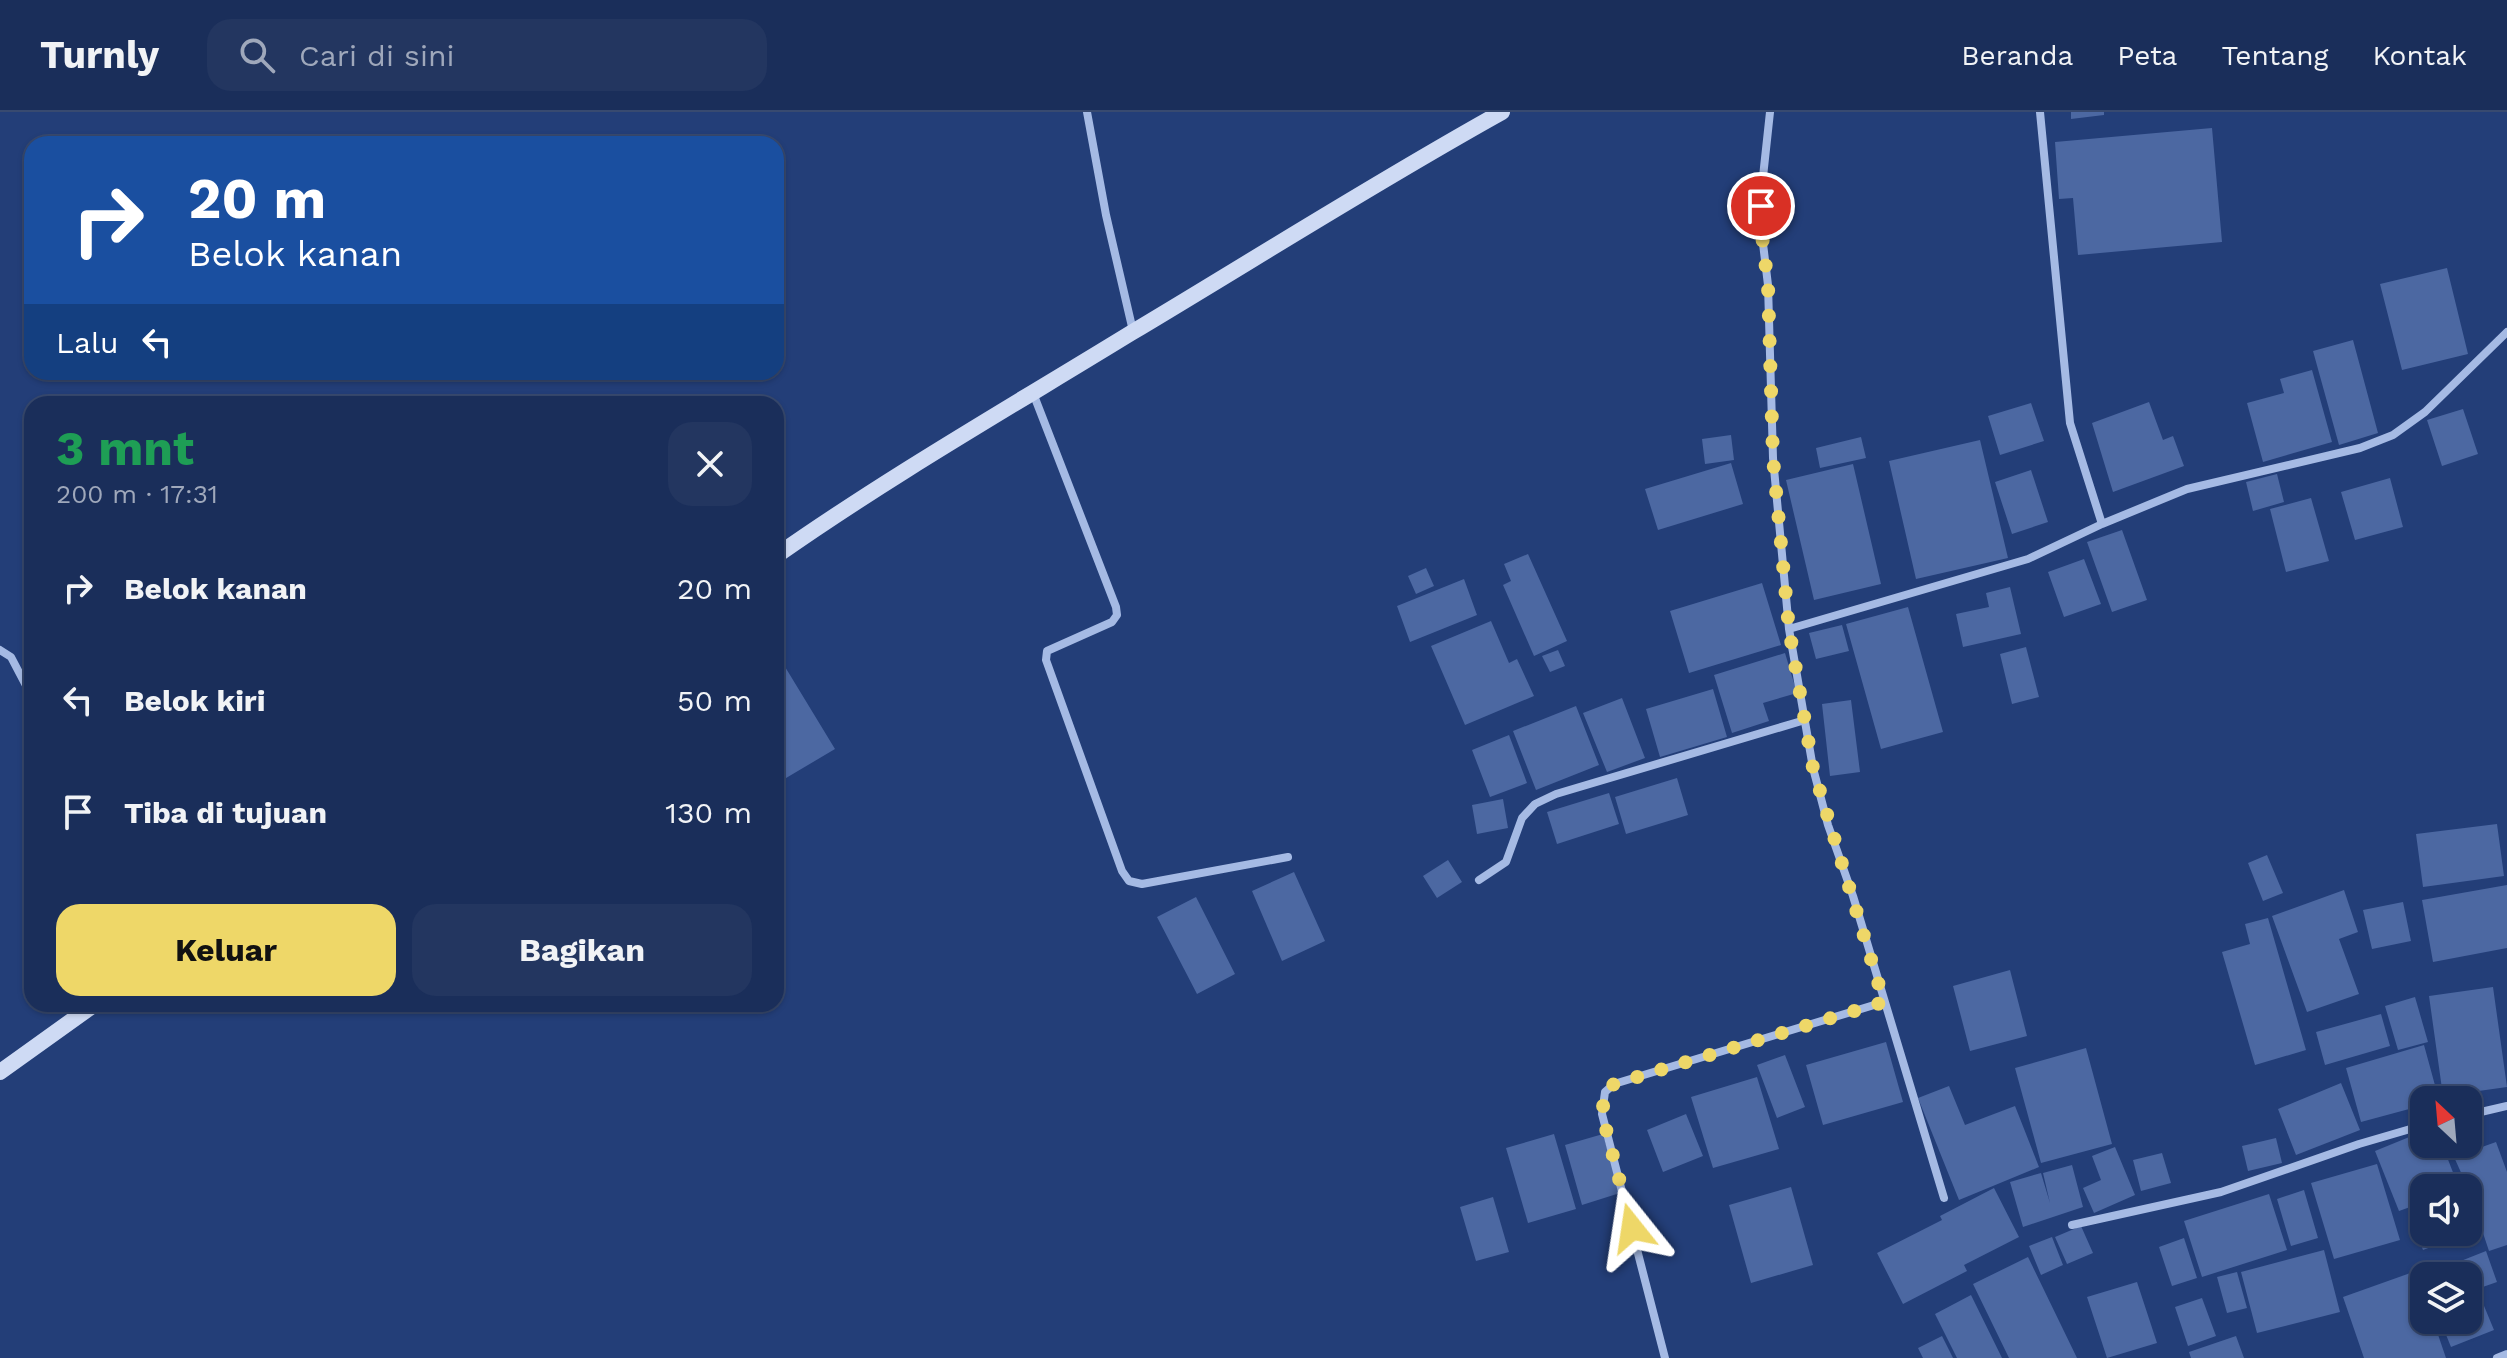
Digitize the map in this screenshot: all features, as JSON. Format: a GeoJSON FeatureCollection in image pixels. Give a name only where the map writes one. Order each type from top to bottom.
{"type":"FeatureCollection","features":[{"type":"Feature","properties":{"kind":"street"},"geometry":{"type":"LineString","coordinates":[[1087,112],[1106,215],[1133,332]]}},
{"type":"Feature","properties":{"kind":"street"},"geometry":{"type":"LineString","coordinates":[[784,550],[830,518],[1033,393],[1387,177],[1502,112]]}},
{"type":"Feature","properties":{"kind":"street"},"geometry":{"type":"LineString","coordinates":[[1770,112],[1761,227],[1768,285],[1773,458],[1789,629],[1813,768],[1828,825],[1853,896],[1944,1198]]}},
{"type":"Feature","properties":{"kind":"street"},"geometry":{"type":"LineString","coordinates":[[2040,112],[2070,423],[2102,524]]}},
{"type":"Feature","properties":{"kind":"street"},"geometry":{"type":"LineString","coordinates":[[1789,629],[2028,559],[2187,489],[2360,448],[2393,435],[2425,412],[2507,332]]}},
{"type":"Feature","properties":{"kind":"street"},"geometry":{"type":"LineString","coordinates":[[1033,393],[1116,607],[1117,615],[1112,622],[1047,651],[1046,660],[1122,871],[1129,881],[1142,884],[1288,857]]}},
{"type":"Feature","properties":{"kind":"street"},"geometry":{"type":"LineString","coordinates":[[0,650],[11,657],[24,682]]}},
{"type":"Feature","properties":{"kind":"street"},"geometry":{"type":"LineString","coordinates":[[1479,880],[1506,862],[1522,818],[1535,804],[1556,794],[1805,720]]}},
{"type":"Feature","properties":{"kind":"street"},"geometry":{"type":"LineString","coordinates":[[1665,1358],[1602,1114],[1605,1092],[1614,1084],[1884,1002]]}},
{"type":"Feature","properties":{"kind":"street"},"geometry":{"type":"LineString","coordinates":[[0,1072],[84,1012]]}},
{"type":"Feature","properties":{"kind":"street"},"geometry":{"type":"LineString","coordinates":[[2482,1112],[2507,1106]]}},
{"type":"Feature","properties":{"kind":"street"},"geometry":{"type":"LineString","coordinates":[[2072,1225],[2221,1192],[2410,1129]]}},
{"type":"Feature","properties":{"kind":"street"},"geometry":{"type":"LineString","coordinates":[[2497,1358],[2507,1354]]}},
{"type":"Feature","properties":{"kind":"building"},"geometry":{"type":"Polygon","coordinates":[[[2071,112],[2104,112],[2104,115],[2071,119],[2071,112]]]}},
{"type":"Feature","properties":{"kind":"building"},"geometry":{"type":"Polygon","coordinates":[[[2212,128],[2222,242],[2078,255],[2073,198],[2059,199],[2055,142],[2212,128]]]}},
{"type":"Feature","properties":{"kind":"building"},"geometry":{"type":"Polygon","coordinates":[[[2447,268],[2468,354],[2402,370],[2380,284],[2447,268]]]}},
{"type":"Feature","properties":{"kind":"building"},"geometry":{"type":"Polygon","coordinates":[[[2353,340],[2378,433],[2339,445],[2313,351],[2353,340]]]}},
{"type":"Feature","properties":{"kind":"building"},"geometry":{"type":"Polygon","coordinates":[[[2312,370],[2332,442],[2263,462],[2247,403],[2284,393],[2280,379],[2312,370]]]}},
{"type":"Feature","properties":{"kind":"building"},"geometry":{"type":"Polygon","coordinates":[[[2149,402],[2163,440],[2173,436],[2184,466],[2113,492],[2092,423],[2149,402]]]}},
{"type":"Feature","properties":{"kind":"building"},"geometry":{"type":"Polygon","coordinates":[[[2031,403],[2044,441],[2000,455],[1988,416],[2031,403]]]}},
{"type":"Feature","properties":{"kind":"building"},"geometry":{"type":"Polygon","coordinates":[[[2463,409],[2478,454],[2442,466],[2427,420],[2463,409]]]}},
{"type":"Feature","properties":{"kind":"building"},"geometry":{"type":"Polygon","coordinates":[[[1731,435],[1734,460],[1705,464],[1702,439],[1731,435]]]}},
{"type":"Feature","properties":{"kind":"building"},"geometry":{"type":"Polygon","coordinates":[[[1861,437],[1866,458],[1820,468],[1816,448],[1861,437]]]}},
{"type":"Feature","properties":{"kind":"building"},"geometry":{"type":"Polygon","coordinates":[[[1980,440],[2008,558],[1916,579],[1889,461],[1980,440]]]}},
{"type":"Feature","properties":{"kind":"building"},"geometry":{"type":"Polygon","coordinates":[[[1731,463],[1743,504],[1658,530],[1645,489],[1731,463]]]}},
{"type":"Feature","properties":{"kind":"building"},"geometry":{"type":"Polygon","coordinates":[[[1853,464],[1881,584],[1814,600],[1786,480],[1853,464]]]}},
{"type":"Feature","properties":{"kind":"building"},"geometry":{"type":"Polygon","coordinates":[[[2031,470],[2048,522],[2012,534],[1995,482],[2031,470]]]}},
{"type":"Feature","properties":{"kind":"building"},"geometry":{"type":"Polygon","coordinates":[[[2277,474],[2284,502],[2253,511],[2246,482],[2277,474]]]}},
{"type":"Feature","properties":{"kind":"building"},"geometry":{"type":"Polygon","coordinates":[[[2390,478],[2403,527],[2355,540],[2341,492],[2390,478]]]}},
{"type":"Feature","properties":{"kind":"building"},"geometry":{"type":"Polygon","coordinates":[[[2311,498],[2329,561],[2286,572],[2270,509],[2311,498]]]}},
{"type":"Feature","properties":{"kind":"building"},"geometry":{"type":"Polygon","coordinates":[[[2122,530],[2147,600],[2112,612],[2087,542],[2122,530]]]}},
{"type":"Feature","properties":{"kind":"building"},"geometry":{"type":"Polygon","coordinates":[[[1528,554],[1567,641],[1534,656],[1503,585],[1511,581],[1504,564],[1528,554]]]}},
{"type":"Feature","properties":{"kind":"building"},"geometry":{"type":"Polygon","coordinates":[[[2084,559],[2101,604],[2064,617],[2048,572],[2084,559]]]}},
{"type":"Feature","properties":{"kind":"building"},"geometry":{"type":"Polygon","coordinates":[[[1426,568],[1434,586],[1416,594],[1408,576],[1426,568]]]}},
{"type":"Feature","properties":{"kind":"building"},"geometry":{"type":"Polygon","coordinates":[[[1464,579],[1477,615],[1410,642],[1397,606],[1464,579]]]}},
{"type":"Feature","properties":{"kind":"building"},"geometry":{"type":"Polygon","coordinates":[[[1762,583],[1781,645],[1689,673],[1670,611],[1762,583]]]}},
{"type":"Feature","properties":{"kind":"building"},"geometry":{"type":"Polygon","coordinates":[[[2010,587],[2021,634],[1963,647],[1956,614],[1989,607],[1986,593],[2010,587]]]}},
{"type":"Feature","properties":{"kind":"building"},"geometry":{"type":"Polygon","coordinates":[[[1908,607],[1943,732],[1881,749],[1846,624],[1908,607]]]}},
{"type":"Feature","properties":{"kind":"building"},"geometry":{"type":"Polygon","coordinates":[[[1491,621],[1509,663],[1517,659],[1534,696],[1465,725],[1431,646],[1491,621]]]}},
{"type":"Feature","properties":{"kind":"building"},"geometry":{"type":"Polygon","coordinates":[[[1842,625],[1849,651],[1816,659],[1809,633],[1842,625]]]}},
{"type":"Feature","properties":{"kind":"building"},"geometry":{"type":"Polygon","coordinates":[[[2026,647],[2039,697],[2012,704],[2000,654],[2026,647]]]}},
{"type":"Feature","properties":{"kind":"building"},"geometry":{"type":"Polygon","coordinates":[[[1558,650],[1565,666],[1550,672],[1542,656],[1558,650]]]}},
{"type":"Feature","properties":{"kind":"building"},"geometry":{"type":"Polygon","coordinates":[[[1785,653],[1797,693],[1763,703],[1769,721],[1732,733],[1714,675],[1785,653]]]}},
{"type":"Feature","properties":{"kind":"building"},"geometry":{"type":"Polygon","coordinates":[[[784,665],[835,749],[784,779],[784,665]]]}},
{"type":"Feature","properties":{"kind":"building"},"geometry":{"type":"Polygon","coordinates":[[[1713,689],[1727,737],[1660,757],[1646,709],[1713,689]]]}},
{"type":"Feature","properties":{"kind":"building"},"geometry":{"type":"Polygon","coordinates":[[[1622,698],[1645,758],[1607,772],[1583,713],[1622,698]]]}},
{"type":"Feature","properties":{"kind":"building"},"geometry":{"type":"Polygon","coordinates":[[[1851,700],[1860,772],[1830,776],[1822,704],[1851,700]]]}},
{"type":"Feature","properties":{"kind":"building"},"geometry":{"type":"Polygon","coordinates":[[[1576,706],[1599,765],[1536,790],[1513,731],[1576,706]]]}},
{"type":"Feature","properties":{"kind":"building"},"geometry":{"type":"Polygon","coordinates":[[[1509,735],[1527,783],[1490,797],[1472,750],[1509,735]]]}},
{"type":"Feature","properties":{"kind":"building"},"geometry":{"type":"Polygon","coordinates":[[[1677,778],[1688,815],[1626,834],[1615,797],[1677,778]]]}},
{"type":"Feature","properties":{"kind":"building"},"geometry":{"type":"Polygon","coordinates":[[[1609,793],[1619,824],[1557,844],[1547,812],[1609,793]]]}},
{"type":"Feature","properties":{"kind":"building"},"geometry":{"type":"Polygon","coordinates":[[[1503,799],[1508,828],[1477,834],[1472,805],[1503,799]]]}},
{"type":"Feature","properties":{"kind":"building"},"geometry":{"type":"Polygon","coordinates":[[[2497,824],[2504,876],[2423,887],[2416,834],[2497,824]]]}},
{"type":"Feature","properties":{"kind":"building"},"geometry":{"type":"Polygon","coordinates":[[[2267,855],[2283,893],[2263,901],[2248,863],[2267,855]]]}},
{"type":"Feature","properties":{"kind":"building"},"geometry":{"type":"Polygon","coordinates":[[[1448,860],[1462,882],[1437,898],[1423,876],[1448,860]]]}},
{"type":"Feature","properties":{"kind":"building"},"geometry":{"type":"Polygon","coordinates":[[[1294,872],[1325,941],[1282,961],[1252,891],[1294,872]]]}},
{"type":"Feature","properties":{"kind":"building"},"geometry":{"type":"Polygon","coordinates":[[[2507,885],[2507,948],[2433,962],[2422,900],[2507,885]]]}},
{"type":"Feature","properties":{"kind":"building"},"geometry":{"type":"Polygon","coordinates":[[[2344,890],[2358,932],[2339,939],[2359,994],[2307,1012],[2272,916],[2344,890]]]}},
{"type":"Feature","properties":{"kind":"building"},"geometry":{"type":"Polygon","coordinates":[[[1196,897],[1235,974],[1197,994],[1157,917],[1196,897]]]}},
{"type":"Feature","properties":{"kind":"building"},"geometry":{"type":"Polygon","coordinates":[[[2403,902],[2411,941],[2372,949],[2363,910],[2403,902]]]}},
{"type":"Feature","properties":{"kind":"building"},"geometry":{"type":"Polygon","coordinates":[[[2268,918],[2306,1050],[2255,1065],[2222,952],[2250,944],[2245,924],[2268,918]]]}},
{"type":"Feature","properties":{"kind":"building"},"geometry":{"type":"Polygon","coordinates":[[[2010,970],[2027,1036],[1970,1051],[1953,986],[2010,970]]]}},
{"type":"Feature","properties":{"kind":"building"},"geometry":{"type":"Polygon","coordinates":[[[2493,987],[2507,1087],[2482,1091],[2482,1086],[2442,1086],[2429,996],[2493,987]]]}},
{"type":"Feature","properties":{"kind":"building"},"geometry":{"type":"Polygon","coordinates":[[[2415,997],[2428,1042],[2398,1050],[2385,1006],[2415,997]]]}},
{"type":"Feature","properties":{"kind":"building"},"geometry":{"type":"Polygon","coordinates":[[[2381,1014],[2390,1046],[2325,1065],[2316,1032],[2381,1014]]]}},
{"type":"Feature","properties":{"kind":"building"},"geometry":{"type":"Polygon","coordinates":[[[1886,1042],[1903,1102],[1823,1125],[1806,1065],[1886,1042]]]}},
{"type":"Feature","properties":{"kind":"building"},"geometry":{"type":"Polygon","coordinates":[[[2424,1045],[2435,1086],[2410,1086],[2410,1109],[2361,1122],[2346,1068],[2424,1045]]]}},
{"type":"Feature","properties":{"kind":"building"},"geometry":{"type":"Polygon","coordinates":[[[2086,1048],[2112,1144],[2041,1163],[2015,1068],[2086,1048]]]}},
{"type":"Feature","properties":{"kind":"building"},"geometry":{"type":"Polygon","coordinates":[[[1785,1055],[1805,1107],[1777,1118],[1757,1065],[1785,1055]]]}},
{"type":"Feature","properties":{"kind":"building"},"geometry":{"type":"Polygon","coordinates":[[[1757,1077],[1779,1149],[1713,1168],[1691,1097],[1757,1077]]]}},
{"type":"Feature","properties":{"kind":"building"},"geometry":{"type":"Polygon","coordinates":[[[2341,1083],[2360,1130],[2296,1155],[2278,1109],[2341,1083]]]}},
{"type":"Feature","properties":{"kind":"building"},"geometry":{"type":"Polygon","coordinates":[[[1949,1086],[1965,1125],[2015,1106],[2039,1167],[1959,1200],[1918,1098],[1949,1086]]]}},
{"type":"Feature","properties":{"kind":"building"},"geometry":{"type":"Polygon","coordinates":[[[1686,1114],[1703,1156],[1663,1172],[1647,1130],[1686,1114]]]}},
{"type":"Feature","properties":{"kind":"building"},"geometry":{"type":"Polygon","coordinates":[[[1554,1134],[1576,1209],[1528,1223],[1506,1148],[1554,1134]]]}},
{"type":"Feature","properties":{"kind":"building"},"geometry":{"type":"Polygon","coordinates":[[[1603,1134],[1620,1193],[1582,1205],[1565,1145],[1603,1134]]]}},
{"type":"Feature","properties":{"kind":"building"},"geometry":{"type":"Polygon","coordinates":[[[2410,1137],[2410,1158],[2447,1158],[2454,1174],[2410,1174],[2410,1207],[2399,1211],[2375,1151],[2410,1137]]]}},
{"type":"Feature","properties":{"kind":"building"},"geometry":{"type":"Polygon","coordinates":[[[2276,1138],[2282,1163],[2248,1171],[2242,1146],[2276,1138]]]}},
{"type":"Feature","properties":{"kind":"building"},"geometry":{"type":"Polygon","coordinates":[[[2496,1142],[2507,1172],[2507,1245],[2489,1251],[2482,1230],[2482,1174],[2462,1174],[2454,1158],[2482,1158],[2482,1147],[2496,1142]]]}},
{"type":"Feature","properties":{"kind":"building"},"geometry":{"type":"Polygon","coordinates":[[[2115,1147],[2135,1195],[2094,1213],[2083,1188],[2101,1180],[2092,1156],[2115,1147]]]}},
{"type":"Feature","properties":{"kind":"building"},"geometry":{"type":"Polygon","coordinates":[[[2162,1153],[2171,1183],[2141,1191],[2133,1160],[2162,1153]]]}},
{"type":"Feature","properties":{"kind":"building"},"geometry":{"type":"Polygon","coordinates":[[[2377,1164],[2400,1240],[2334,1259],[2311,1183],[2377,1164]]]}},
{"type":"Feature","properties":{"kind":"building"},"geometry":{"type":"Polygon","coordinates":[[[2072,1165],[2083,1207],[2023,1227],[2010,1182],[2041,1173],[2050,1203],[2043,1173],[2072,1165]]]}},
{"type":"Feature","properties":{"kind":"building"},"geometry":{"type":"Polygon","coordinates":[[[1791,1187],[1813,1265],[1751,1283],[1729,1205],[1791,1187]]]}},
{"type":"Feature","properties":{"kind":"building"},"geometry":{"type":"Polygon","coordinates":[[[1994,1188],[2019,1237],[1964,1265],[1967,1271],[1903,1304],[1877,1253],[1942,1220],[1940,1216],[1994,1188]]]}},
{"type":"Feature","properties":{"kind":"building"},"geometry":{"type":"Polygon","coordinates":[[[2304,1190],[2318,1238],[2291,1246],[2277,1199],[2304,1190]]]}},
{"type":"Feature","properties":{"kind":"building"},"geometry":{"type":"Polygon","coordinates":[[[2269,1194],[2287,1250],[2202,1277],[2184,1221],[2269,1194]]]}},
{"type":"Feature","properties":{"kind":"building"},"geometry":{"type":"Polygon","coordinates":[[[1493,1197],[1509,1252],[1476,1261],[1460,1207],[1493,1197]]]}},
{"type":"Feature","properties":{"kind":"building"},"geometry":{"type":"Polygon","coordinates":[[[2081,1226],[2093,1253],[2067,1264],[2055,1237],[2081,1226]]]}},
{"type":"Feature","properties":{"kind":"building"},"geometry":{"type":"Polygon","coordinates":[[[2052,1237],[2063,1265],[2041,1275],[2029,1246],[2052,1237]]]}},
{"type":"Feature","properties":{"kind":"building"},"geometry":{"type":"Polygon","coordinates":[[[2184,1238],[2197,1278],[2172,1286],[2159,1247],[2184,1238]]]}},
{"type":"Feature","properties":{"kind":"building"},"geometry":{"type":"Polygon","coordinates":[[[2324,1250],[2340,1312],[2257,1333],[2241,1272],[2324,1250]]]}},
{"type":"Feature","properties":{"kind":"building"},"geometry":{"type":"Polygon","coordinates":[[[2486,1251],[2497,1282],[2482,1287],[2482,1262],[2458,1262],[2486,1251]]]}},
{"type":"Feature","properties":{"kind":"building"},"geometry":{"type":"Polygon","coordinates":[[[2028,1257],[2077,1358],[2009,1358],[1973,1284],[2028,1257]]]}},
{"type":"Feature","properties":{"kind":"building"},"geometry":{"type":"Polygon","coordinates":[[[2237,1272],[2247,1308],[2227,1313],[2217,1277],[2237,1272]]]}},
{"type":"Feature","properties":{"kind":"building"},"geometry":{"type":"Polygon","coordinates":[[[2410,1273],[2410,1334],[2438,1334],[2446,1358],[2364,1358],[2343,1297],[2410,1273]]]}},
{"type":"Feature","properties":{"kind":"building"},"geometry":{"type":"Polygon","coordinates":[[[2137,1282],[2157,1343],[2107,1358],[2087,1297],[2137,1282]]]}},
{"type":"Feature","properties":{"kind":"building"},"geometry":{"type":"Polygon","coordinates":[[[1971,1295],[2002,1358],[1957,1358],[1935,1314],[1971,1295]]]}},
{"type":"Feature","properties":{"kind":"building"},"geometry":{"type":"Polygon","coordinates":[[[2202,1298],[2216,1336],[2188,1346],[2175,1307],[2202,1298]]]}},
{"type":"Feature","properties":{"kind":"building"},"geometry":{"type":"Polygon","coordinates":[[[2482,1301],[2494,1330],[2451,1347],[2446,1334],[2482,1334],[2482,1301]]]}},
{"type":"Feature","properties":{"kind":"building"},"geometry":{"type":"Polygon","coordinates":[[[1942,1336],[1953,1358],[1923,1358],[1918,1348],[1942,1336]]]}},
{"type":"Feature","properties":{"kind":"building"},"geometry":{"type":"Polygon","coordinates":[[[2236,1336],[2244,1358],[2191,1358],[2189,1352],[2236,1336]]]}},
{"type":"Feature","properties":{"kind":"route"},"geometry":{"type":"LineString","coordinates":[[1632,1228],[1602,1114],[1605,1092],[1614,1084],[1884,1002],[1813,768],[1789,629],[1773,458],[1768,285],[1761,206]]}}]}
